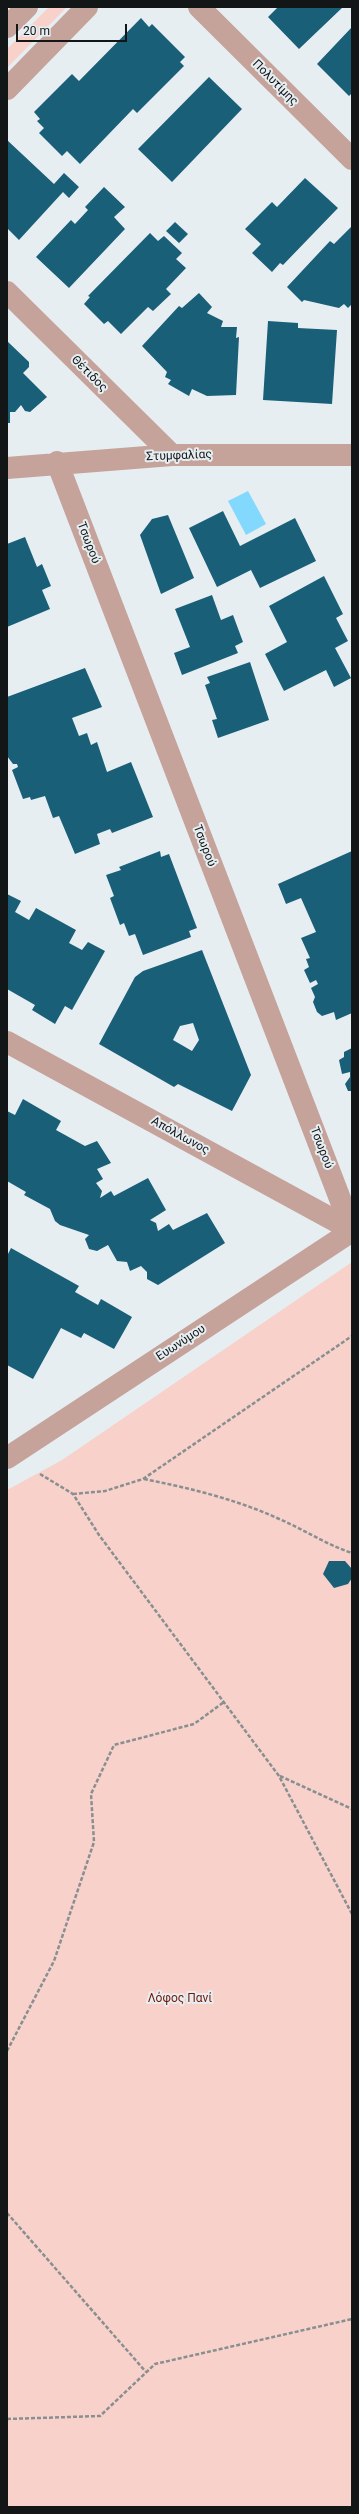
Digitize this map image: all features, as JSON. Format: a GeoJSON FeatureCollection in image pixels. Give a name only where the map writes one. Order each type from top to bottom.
{"type":"FeatureCollection","features":[{"type":"Feature","properties":{"kind":"street"},"geometry":{"type":"LineString","coordinates":[[7,27],[27,7]]}},
{"type":"Feature","properties":{"kind":"street"},"geometry":{"type":"LineString","coordinates":[[7,89],[87,7]]}},
{"type":"Feature","properties":{"kind":"street","name":"Πολυτίμης"},"geometry":{"type":"LineString","coordinates":[[199,7],[352,159]]}},
{"type":"Feature","properties":{"kind":"street","name":"Θέτιδος"},"geometry":{"type":"LineString","coordinates":[[7,292],[172,455]]}},
{"type":"Feature","properties":{"kind":"street","name":"Στυμφαλίας"},"geometry":{"type":"LineString","coordinates":[[7,468],[57,462],[172,455],[352,455]]}},
{"type":"Feature","properties":{"kind":"street","name":"Τσωρού"},"geometry":{"type":"LineString","coordinates":[[57,462],[352,1230]]}},
{"type":"Feature","properties":{"kind":"street","name":"Απόλλωνος"},"geometry":{"type":"LineString","coordinates":[[7,1042],[352,1230]]}},
{"type":"Feature","properties":{"kind":"street","name":"Ευωνύμου"},"geometry":{"type":"LineString","coordinates":[[8,1456],[352,1230]]}},
{"type":"Feature","properties":{"kind":"path"},"geometry":{"type":"LineString","coordinates":[[73,1494],[105,1491],[144,1479],[352,1336]]}},
{"type":"Feature","properties":{"kind":"path"},"geometry":{"type":"LineString","coordinates":[[8,1456],[73,1494],[99,1535],[279,1776],[352,1914]]}},
{"type":"Feature","properties":{"kind":"path"},"geometry":{"type":"LineString","coordinates":[[144,1479],[224,1498],[277,1518],[327,1544],[352,1553]]}},
{"type":"Feature","properties":{"kind":"path"},"geometry":{"type":"LineString","coordinates":[[7,2051],[45,1980],[56,1954],[94,1842],[91,1794],[114,1745],[194,1724],[224,1702]]}},
{"type":"Feature","properties":{"kind":"path"},"geometry":{"type":"LineString","coordinates":[[279,1776],[352,1809]]}},
{"type":"Feature","properties":{"kind":"path"},"geometry":{"type":"LineString","coordinates":[[7,2213],[146,2372]]}},
{"type":"Feature","properties":{"kind":"path"},"geometry":{"type":"LineString","coordinates":[[7,2419],[100,2416],[155,2364],[352,2319]]}},
{"type":"Feature","properties":{"kind":"green space"},"geometry":{"type":"Polygon","coordinates":[[[49,7],[67,7],[7,68],[7,49],[49,7]]]}},
{"type":"Feature","properties":{"kind":"green space","name":"Λόφος Πανί"},"geometry":{"type":"Polygon","coordinates":[[[352,1262],[352,2507],[7,2507],[7,1490],[62,1460],[352,1262]]]}},
{"type":"Feature","properties":{"kind":"water"},"geometry":{"type":"Polygon","coordinates":[[[248,491],[266,524],[246,535],[228,501],[248,491]]]}},
{"type":"Feature","properties":{"kind":"building"},"geometry":{"type":"Polygon","coordinates":[[[278,7],[343,7],[299,49],[268,17],[278,7]]]}},
{"type":"Feature","properties":{"kind":"building"},"geometry":{"type":"Polygon","coordinates":[[[141,18],[149,27],[152,24],[185,57],[180,62],[184,66],[137,113],[133,109],[80,164],[67,151],[62,156],[39,133],[44,128],[37,121],[40,119],[34,112],[72,74],[79,81],[141,18]]]}},
{"type":"Feature","properties":{"kind":"building"},"geometry":{"type":"Polygon","coordinates":[[[352,27],[352,93],[349,96],[317,64],[352,27]]]}},
{"type":"Feature","properties":{"kind":"building"},"geometry":{"type":"Polygon","coordinates":[[[209,77],[242,109],[172,182],[138,149],[209,77]]]}},
{"type":"Feature","properties":{"kind":"building"},"geometry":{"type":"Polygon","coordinates":[[[7,140],[54,184],[64,173],[79,187],[69,198],[63,192],[19,240],[7,228],[7,140]]]}},
{"type":"Feature","properties":{"kind":"building"},"geometry":{"type":"Polygon","coordinates":[[[305,178],[338,208],[283,265],[280,263],[272,272],[252,253],[261,244],[245,229],[272,202],[277,207],[305,178]]]}},
{"type":"Feature","properties":{"kind":"building"},"geometry":{"type":"Polygon","coordinates":[[[104,187],[125,207],[114,217],[125,229],[69,288],[36,257],[71,220],[75,224],[88,210],[85,207],[104,187]]]}},
{"type":"Feature","properties":{"kind":"building"},"geometry":{"type":"Polygon","coordinates":[[[175,222],[188,234],[179,243],[166,231],[175,222]]]}},
{"type":"Feature","properties":{"kind":"building"},"geometry":{"type":"Polygon","coordinates":[[[352,226],[352,304],[348,308],[344,304],[339,308],[304,300],[302,302],[287,287],[330,241],[334,244],[352,226]]]}},
{"type":"Feature","properties":{"kind":"building"},"geometry":{"type":"Polygon","coordinates":[[[150,233],[158,241],[164,236],[182,253],[176,259],[186,268],[166,289],[171,294],[153,311],[148,307],[121,334],[108,321],[104,324],[84,304],[90,297],[88,296],[150,233]]]}},
{"type":"Feature","properties":{"kind":"building"},"geometry":{"type":"Polygon","coordinates":[[[199,293],[212,307],[207,313],[223,321],[221,327],[237,327],[236,338],[239,337],[236,395],[207,396],[192,389],[189,396],[168,384],[171,380],[165,377],[167,372],[142,346],[179,306],[182,308],[199,293]]]}},
{"type":"Feature","properties":{"kind":"building"},"geometry":{"type":"Polygon","coordinates":[[[268,321],[298,323],[298,328],[337,330],[332,404],[263,400],[268,321]]]}},
{"type":"Feature","properties":{"kind":"building"},"geometry":{"type":"Polygon","coordinates":[[[7,341],[29,362],[29,367],[23,373],[47,397],[30,412],[25,411],[21,405],[15,412],[10,412],[10,423],[7,423],[7,341]]]}},
{"type":"Feature","properties":{"kind":"building"},"geometry":{"type":"Polygon","coordinates":[[[223,511],[240,546],[295,518],[316,561],[260,588],[251,570],[217,587],[189,528],[223,511]]]}},
{"type":"Feature","properties":{"kind":"building"},"geometry":{"type":"Polygon","coordinates":[[[168,515],[194,578],[161,594],[140,535],[152,519],[168,515]]]}},
{"type":"Feature","properties":{"kind":"building"},"geometry":{"type":"Polygon","coordinates":[[[25,537],[37,567],[42,564],[51,586],[42,590],[50,609],[7,627],[7,544],[25,537]]]}},
{"type":"Feature","properties":{"kind":"building"},"geometry":{"type":"Polygon","coordinates":[[[324,576],[343,614],[336,618],[348,641],[335,648],[351,678],[334,687],[326,670],[284,691],[265,654],[287,642],[269,606],[324,576]]]}},
{"type":"Feature","properties":{"kind":"building"},"geometry":{"type":"Polygon","coordinates":[[[212,595],[221,620],[233,615],[243,642],[235,646],[238,653],[182,675],[174,653],[190,647],[175,609],[212,595]]]}},
{"type":"Feature","properties":{"kind":"building"},"geometry":{"type":"Polygon","coordinates":[[[250,662],[269,720],[218,738],[212,720],[217,719],[205,685],[210,683],[207,677],[250,662]]]}},
{"type":"Feature","properties":{"kind":"building"},"geometry":{"type":"Polygon","coordinates":[[[85,668],[102,707],[72,718],[79,736],[87,733],[91,745],[97,742],[107,772],[131,762],[153,817],[112,833],[110,829],[97,834],[100,844],[75,854],[59,816],[53,818],[45,796],[31,800],[30,797],[23,799],[12,770],[18,767],[17,764],[13,764],[7,756],[7,697],[85,668]]]}},
{"type":"Feature","properties":{"kind":"building"},"geometry":{"type":"Polygon","coordinates":[[[160,851],[161,857],[169,854],[197,928],[189,931],[191,937],[143,955],[135,934],[129,936],[124,923],[120,925],[110,898],[114,896],[106,875],[121,870],[119,867],[160,851]]]}},
{"type":"Feature","properties":{"kind":"building"},"geometry":{"type":"Polygon","coordinates":[[[352,851],[352,1013],[336,1020],[334,1012],[322,1016],[317,1012],[313,1002],[315,997],[311,988],[318,984],[316,980],[310,983],[304,970],[309,967],[306,959],[310,958],[301,938],[316,932],[301,898],[286,904],[278,884],[352,851]]]}},
{"type":"Feature","properties":{"kind":"building"},"geometry":{"type":"Polygon","coordinates":[[[7,894],[21,901],[15,912],[29,920],[36,908],[76,930],[69,943],[82,950],[88,942],[105,951],[72,1010],[65,1006],[55,1024],[32,1010],[35,1005],[7,989],[7,894]]]}},
{"type":"Feature","properties":{"kind":"building"},"geometry":{"type":"Polygon","coordinates":[[[202,950],[251,1075],[232,1111],[178,1084],[174,1087],[99,1044],[135,977],[143,971],[202,950]],[[193,1023],[180,1026],[173,1040],[192,1051],[199,1040],[193,1023]]]}},
{"type":"Feature","properties":{"kind":"building"},"geometry":{"type":"Polygon","coordinates":[[[352,1048],[352,1091],[348,1091],[345,1084],[350,1077],[350,1072],[342,1074],[339,1060],[344,1057],[344,1052],[352,1048]]]}},
{"type":"Feature","properties":{"kind":"building"},"geometry":{"type":"Polygon","coordinates":[[[23,1099],[61,1121],[56,1130],[85,1146],[97,1141],[111,1163],[97,1169],[103,1179],[96,1183],[102,1191],[100,1198],[111,1191],[114,1196],[148,1178],[166,1210],[150,1220],[156,1223],[158,1231],[169,1224],[173,1230],[207,1213],[225,1243],[158,1285],[147,1279],[147,1272],[141,1266],[130,1271],[127,1262],[117,1261],[108,1245],[97,1251],[89,1249],[85,1239],[89,1235],[60,1225],[55,1221],[50,1209],[24,1195],[26,1192],[7,1181],[7,1111],[15,1115],[23,1099]]]}},
{"type":"Feature","properties":{"kind":"building"},"geometry":{"type":"Polygon","coordinates":[[[11,1248],[79,1286],[75,1292],[98,1305],[101,1299],[132,1317],[114,1349],[84,1333],[81,1338],[61,1328],[33,1379],[7,1365],[7,1256],[11,1248]]]}},
{"type":"Feature","properties":{"kind":"building"},"geometry":{"type":"Polygon","coordinates":[[[329,1561],[345,1561],[352,1569],[352,1578],[348,1584],[334,1588],[323,1574],[329,1561]]]}}]}
